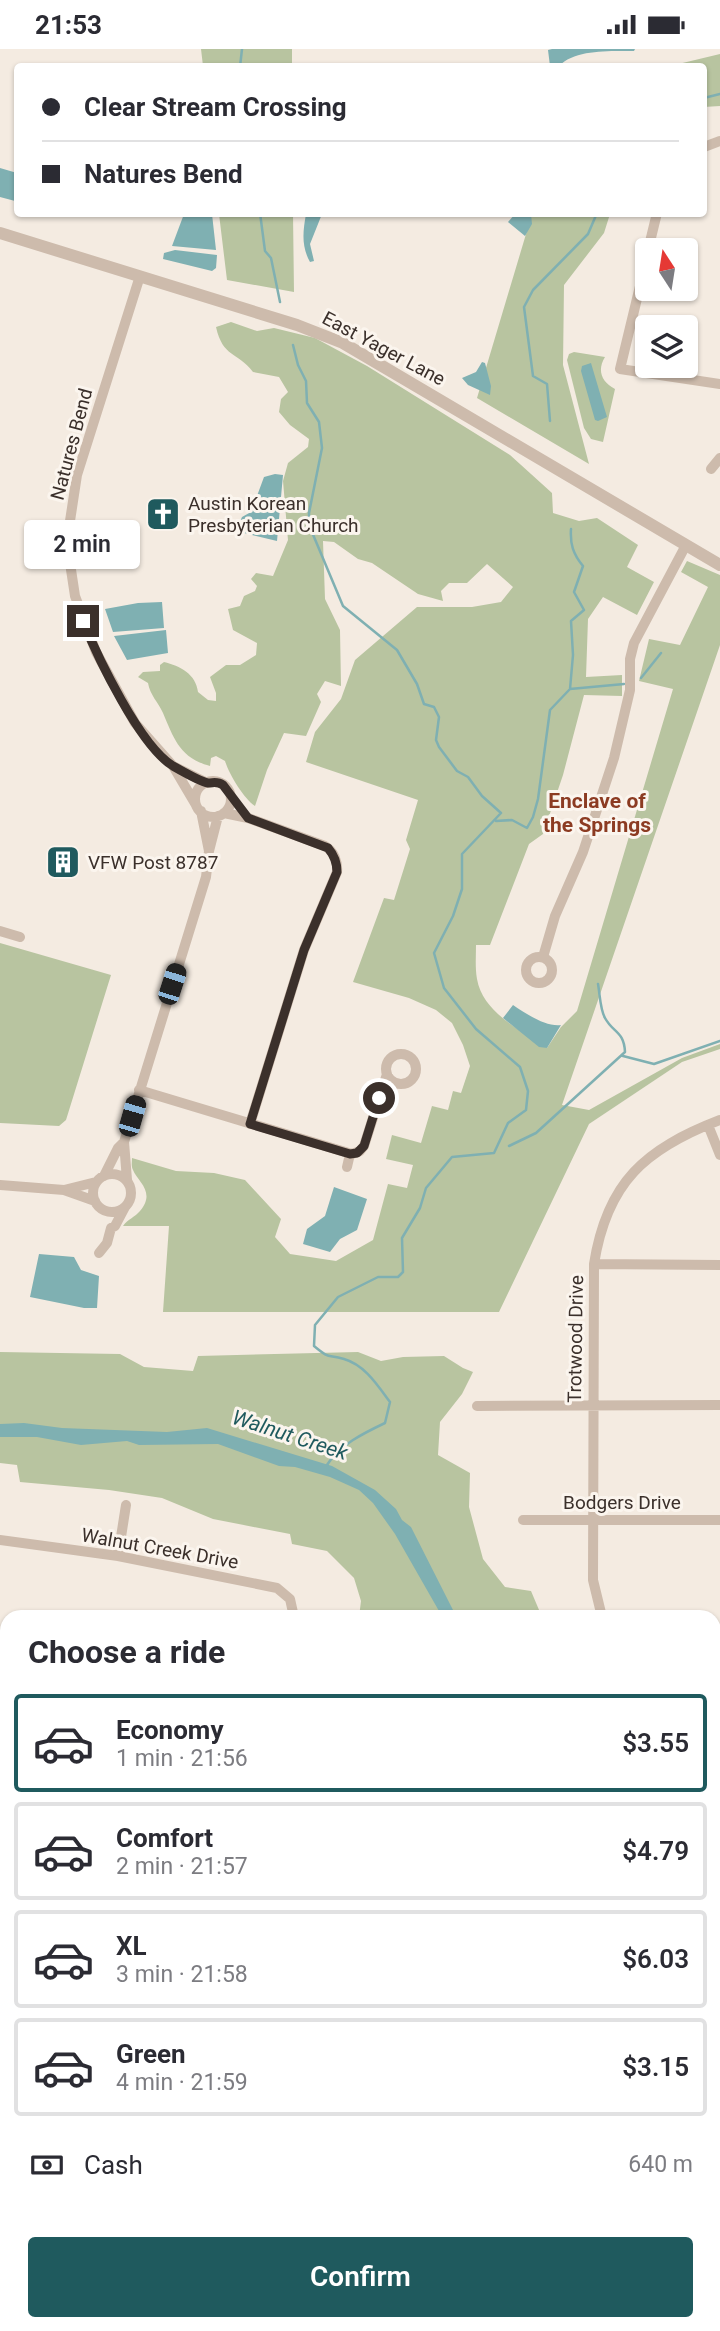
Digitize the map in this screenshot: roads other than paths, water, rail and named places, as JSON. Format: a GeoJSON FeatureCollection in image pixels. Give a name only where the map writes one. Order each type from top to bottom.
{"type":"FeatureCollection","features":[{"type":"Feature","properties":{"kind":"street"},"geometry":{"type":"LineString","coordinates":[[651,238],[656,217]]}},
{"type":"Feature","properties":{"kind":"street","name":"East Yager Lane"},"geometry":{"type":"LineString","coordinates":[[0,233],[315,331],[343,343],[720,565]]}},
{"type":"Feature","properties":{"kind":"street","name":"Natures Bend"},"geometry":{"type":"LineString","coordinates":[[140,276],[76,475],[68,534],[70,563],[75,596],[96,652],[135,723],[173,766],[199,808],[209,851]]}},
{"type":"Feature","properties":{"kind":"street"},"geometry":{"type":"LineString","coordinates":[[636,301],[620,369],[720,384]]}},
{"type":"Feature","properties":{"kind":"street"},"geometry":{"type":"LineString","coordinates":[[711,469],[720,458]]}},
{"type":"Feature","properties":{"kind":"street"},"geometry":{"type":"LineString","coordinates":[[543,957],[555,916],[583,852],[614,758],[630,690],[630,659],[634,643],[687,545]]}},
{"type":"Feature","properties":{"kind":"street","name":"Natures Bend"},"geometry":{"type":"LineString","coordinates":[[173,766],[207,783]]}},
{"type":"Feature","properties":{"kind":"street"},"geometry":{"type":"LineString","coordinates":[[248,818],[218,782],[207,783],[197,791],[199,808],[208,816],[248,818],[328,848],[337,865],[337,872],[304,950],[250,1124]]}},
{"type":"Feature","properties":{"kind":"street"},"geometry":{"type":"LineString","coordinates":[[221,815],[230,804],[230,796]]}},
{"type":"Feature","properties":{"kind":"street","name":"Natures Bend"},"geometry":{"type":"LineString","coordinates":[[127,1180],[124,1142],[206,877],[209,851],[221,815]]}},
{"type":"Feature","properties":{"kind":"street"},"geometry":{"type":"LineString","coordinates":[[0,931],[20,937]]}},
{"type":"Feature","properties":{"kind":"street"},"geometry":{"type":"LineString","coordinates":[[139,1090],[350,1154],[357,1153],[364,1146],[387,1074]]}},
{"type":"Feature","properties":{"kind":"street","name":"Trotwood Drive"},"geometry":{"type":"LineString","coordinates":[[600,1610],[593,1580],[594,1265],[598,1239],[614,1199],[628,1178],[662,1147],[720,1120]]}},
{"type":"Feature","properties":{"kind":"street"},"geometry":{"type":"LineString","coordinates":[[708,1125],[720,1155]]}},
{"type":"Feature","properties":{"kind":"street","name":"Natures Bend"},"geometry":{"type":"LineString","coordinates":[[100,1179],[124,1142]]}},
{"type":"Feature","properties":{"kind":"street"},"geometry":{"type":"LineString","coordinates":[[346,1167],[350,1154]]}},
{"type":"Feature","properties":{"kind":"street"},"geometry":{"type":"LineString","coordinates":[[64,1190],[117,1174],[127,1180],[131,1194],[111,1228],[107,1243],[99,1253]]}},
{"type":"Feature","properties":{"kind":"street"},"geometry":{"type":"LineString","coordinates":[[95,1201],[93,1191],[100,1179]]}},
{"type":"Feature","properties":{"kind":"street"},"geometry":{"type":"LineString","coordinates":[[0,1185],[64,1190],[95,1201],[104,1210],[111,1228]]}},
{"type":"Feature","properties":{"kind":"street"},"geometry":{"type":"LineString","coordinates":[[104,1210],[115,1212],[125,1207]]}},
{"type":"Feature","properties":{"kind":"street"},"geometry":{"type":"LineString","coordinates":[[594,1265],[720,1265]]}},
{"type":"Feature","properties":{"kind":"street"},"geometry":{"type":"LineString","coordinates":[[477,1406],[720,1405]]}},
{"type":"Feature","properties":{"kind":"street"},"geometry":{"type":"LineString","coordinates":[[118,1556],[126,1505]]}},
{"type":"Feature","properties":{"kind":"street","name":"Bodgers Drive"},"geometry":{"type":"LineString","coordinates":[[523,1520],[720,1520]]}},
{"type":"Feature","properties":{"kind":"street","name":"Walnut Creek Drive"},"geometry":{"type":"LineString","coordinates":[[0,1540],[118,1556],[277,1588],[290,1599],[292,1610]]}},
{"type":"Feature","properties":{"kind":"water"},"geometry":{"type":"Polygon","coordinates":[[[635,49],[584,54],[562,63],[550,63],[548,50],[635,49]]]}},
{"type":"Feature","properties":{"kind":"water"},"geometry":{"type":"Polygon","coordinates":[[[0,168],[14,172],[14,201],[0,197],[0,168]]]}},
{"type":"Feature","properties":{"kind":"water"},"geometry":{"type":"Polygon","coordinates":[[[183,217],[212,217],[216,250],[172,246],[183,217]]]}},
{"type":"Feature","properties":{"kind":"water"},"geometry":{"type":"Polygon","coordinates":[[[306,217],[321,217],[310,244],[314,261],[310,262],[307,256],[304,232],[306,217]]]}},
{"type":"Feature","properties":{"kind":"water"},"geometry":{"type":"Polygon","coordinates":[[[512,217],[531,217],[532,224],[525,236],[508,222],[512,217]]]}},
{"type":"Feature","properties":{"kind":"water"},"geometry":{"type":"Polygon","coordinates":[[[175,250],[217,255],[216,268],[212,271],[163,259],[164,253],[175,250]]]}},
{"type":"Feature","properties":{"kind":"water"},"geometry":{"type":"Polygon","coordinates":[[[482,362],[485,363],[491,386],[490,395],[468,385],[462,378],[476,372],[482,362]]]}},
{"type":"Feature","properties":{"kind":"water"},"geometry":{"type":"Polygon","coordinates":[[[591,363],[607,417],[598,421],[595,420],[581,371],[582,366],[591,363]]]}},
{"type":"Feature","properties":{"kind":"water"},"geometry":{"type":"Polygon","coordinates":[[[283,475],[277,541],[236,531],[242,517],[251,512],[264,477],[283,475]]]}},
{"type":"Feature","properties":{"kind":"water"},"geometry":{"type":"Polygon","coordinates":[[[162,602],[164,628],[113,632],[105,609],[162,602]]]}},
{"type":"Feature","properties":{"kind":"water"},"geometry":{"type":"Polygon","coordinates":[[[166,630],[168,653],[127,660],[114,636],[166,630]]]}},
{"type":"Feature","properties":{"kind":"water"},"geometry":{"type":"Polygon","coordinates":[[[513,1005],[543,1022],[561,1025],[547,1048],[539,1047],[503,1018],[513,1005]]]}},
{"type":"Feature","properties":{"kind":"water"},"geometry":{"type":"Polygon","coordinates":[[[334,1187],[367,1199],[357,1230],[340,1239],[330,1252],[303,1244],[307,1229],[325,1216],[334,1187]]]}},
{"type":"Feature","properties":{"kind":"water"},"geometry":{"type":"Polygon","coordinates":[[[39,1254],[74,1257],[81,1270],[99,1276],[97,1308],[84,1308],[30,1297],[39,1254]]]}},
{"type":"Feature","properties":{"kind":"water"},"geometry":{"type":"Polygon","coordinates":[[[24,1423],[62,1428],[167,1432],[207,1428],[332,1466],[375,1490],[396,1509],[402,1520],[411,1527],[453,1610],[438,1610],[395,1534],[373,1503],[359,1490],[330,1477],[295,1467],[279,1466],[218,1444],[139,1445],[127,1441],[81,1445],[37,1437],[0,1437],[0,1424],[24,1423]]]}},
{"type":"Feature","properties":{"kind":"waterway"},"geometry":{"type":"LineString","coordinates":[[240,63],[242,49]]}},
{"type":"Feature","properties":{"kind":"waterway"},"geometry":{"type":"LineString","coordinates":[[707,97],[720,94]]}},
{"type":"Feature","properties":{"kind":"waterway"},"geometry":{"type":"LineString","coordinates":[[261,217],[265,251],[271,258],[280,302]]}},
{"type":"Feature","properties":{"kind":"waterway"},"geometry":{"type":"LineString","coordinates":[[550,421],[547,384],[533,376],[524,307],[533,290],[588,234],[595,217]]}},
{"type":"Feature","properties":{"kind":"waterway","name":"Walnut Creek"},"geometry":{"type":"LineString","coordinates":[[293,345],[306,381],[307,403],[319,422],[322,448],[309,525],[343,606],[397,650],[417,684],[424,704],[434,707],[439,717],[436,740],[439,747],[457,771],[468,777],[482,796],[501,813],[462,854],[462,889],[453,916],[434,953],[444,988],[476,1029],[520,1067],[528,1091],[526,1110],[508,1123],[494,1153],[452,1157],[426,1188],[420,1208],[402,1238],[403,1272],[398,1277],[378,1277],[338,1297],[315,1325],[314,1346],[326,1355],[358,1366],[390,1402],[385,1423],[345,1446],[327,1465]]}},
{"type":"Feature","properties":{"kind":"waterway"},"geometry":{"type":"LineString","coordinates":[[496,821],[512,820],[527,828],[538,799],[550,710],[570,689],[573,655],[571,621],[584,610],[574,592],[583,566],[573,549],[571,529]]}},
{"type":"Feature","properties":{"kind":"waterway"},"geometry":{"type":"LineString","coordinates":[[641,678],[661,653]]}},
{"type":"Feature","properties":{"kind":"waterway"},"geometry":{"type":"LineString","coordinates":[[570,689],[624,684]]}},
{"type":"Feature","properties":{"kind":"waterway"},"geometry":{"type":"LineString","coordinates":[[509,1146],[536,1133],[625,1052],[623,1040],[603,1014],[598,984]]}},
{"type":"Feature","properties":{"kind":"waterway"},"geometry":{"type":"LineString","coordinates":[[623,1056],[654,1064],[720,1041]]}},
{"type":"Feature","properties":{"kind":"place","name":"Austin Korean Presbyterian Church"},"geometry":{"type":"Point","coordinates":[163,514]}},
{"type":"Feature","properties":{"kind":"place","name":"VFW Post 8787"},"geometry":{"type":"Point","coordinates":[63,862]}},
{"type":"Feature","properties":{"kind":"district","name":"Enclave of the Springs"},"geometry":{"type":"Point","coordinates":[597,813]}}]}
